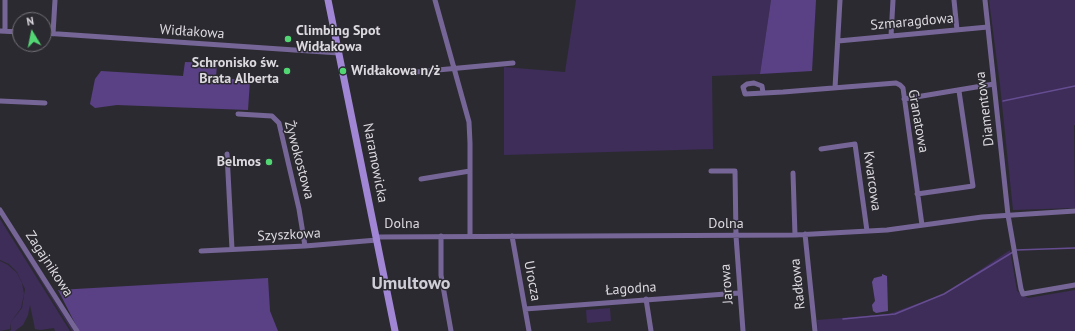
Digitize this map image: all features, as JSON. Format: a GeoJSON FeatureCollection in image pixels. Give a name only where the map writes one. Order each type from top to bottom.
{"type":"FeatureCollection","features":[{"type":"Feature","properties":{"kind":"street"},"geometry":{"type":"LineString","coordinates":[[5,0],[2,31],[12,32]]}},
{"type":"Feature","properties":{"kind":"street"},"geometry":{"type":"LineString","coordinates":[[53,34],[55,0]]}},
{"type":"Feature","properties":{"kind":"street","name":"Naramowicka"},"geometry":{"type":"LineString","coordinates":[[328,0],[395,331]]}},
{"type":"Feature","properties":{"kind":"street"},"geometry":{"type":"LineString","coordinates":[[435,0],[469,122],[470,236]]}},
{"type":"Feature","properties":{"kind":"street"},"geometry":{"type":"LineString","coordinates":[[835,88],[840,0]]}},
{"type":"Feature","properties":{"kind":"street"},"geometry":{"type":"LineString","coordinates":[[891,36],[893,0]]}},
{"type":"Feature","properties":{"kind":"street"},"geometry":{"type":"LineString","coordinates":[[954,0],[957,30]]}},
{"type":"Feature","properties":{"kind":"street","name":"Diamentowa"},"geometry":{"type":"LineString","coordinates":[[985,0],[1008,215],[1017,272],[1023,294],[1075,285]]}},
{"type":"Feature","properties":{"kind":"street","name":"Szmaragdowa"},"geometry":{"type":"LineString","coordinates":[[838,41],[988,27]]}},
{"type":"Feature","properties":{"kind":"street","name":"Widłakowa"},"geometry":{"type":"LineString","coordinates":[[53,34],[339,54]]}},
{"type":"Feature","properties":{"kind":"street"},"geometry":{"type":"LineString","coordinates":[[403,71],[416,72],[513,63]]}},
{"type":"Feature","properties":{"kind":"street","name":"Granatowa"},"geometry":{"type":"LineString","coordinates":[[763,93],[896,83],[900,85],[903,88],[922,225]]}},
{"type":"Feature","properties":{"kind":"street"},"geometry":{"type":"LineString","coordinates":[[904,99],[994,84]]}},
{"type":"Feature","properties":{"kind":"street"},"geometry":{"type":"LineString","coordinates":[[917,194],[973,186],[959,91]]}},
{"type":"Feature","properties":{"kind":"street"},"geometry":{"type":"LineString","coordinates":[[0,101],[45,103]]}},
{"type":"Feature","properties":{"kind":"street","name":"Żywokostowa"},"geometry":{"type":"LineString","coordinates":[[238,114],[272,116],[279,123],[306,246]]}},
{"type":"Feature","properties":{"kind":"street","name":"Kwarcowa"},"geometry":{"type":"LineString","coordinates":[[821,149],[855,144],[867,231]]}},
{"type":"Feature","properties":{"kind":"street"},"geometry":{"type":"LineString","coordinates":[[227,154],[232,249]]}},
{"type":"Feature","properties":{"kind":"street"},"geometry":{"type":"LineString","coordinates":[[421,179],[470,171]]}},
{"type":"Feature","properties":{"kind":"street","name":"Jarowa"},"geometry":{"type":"LineString","coordinates":[[711,171],[735,171],[736,236],[743,331]]}},
{"type":"Feature","properties":{"kind":"street"},"geometry":{"type":"LineString","coordinates":[[793,173],[795,235]]}},
{"type":"Feature","properties":{"kind":"street","name":"Zagajnikowa"},"geometry":{"type":"LineString","coordinates":[[0,210],[77,331]]}},
{"type":"Feature","properties":{"kind":"street","name":"Dolna"},"geometry":{"type":"LineString","coordinates":[[377,238],[441,236],[795,235],[867,231],[1008,215],[1075,211]]}},
{"type":"Feature","properties":{"kind":"street","name":"Radłowa"},"geometry":{"type":"LineString","coordinates":[[805,234],[815,331]]}},
{"type":"Feature","properties":{"kind":"street"},"geometry":{"type":"LineString","coordinates":[[441,236],[441,275],[451,331]]}},
{"type":"Feature","properties":{"kind":"street","name":"Urocza"},"geometry":{"type":"LineString","coordinates":[[512,236],[529,331]]}},
{"type":"Feature","properties":{"kind":"street","name":"Szyszkowa"},"geometry":{"type":"LineString","coordinates":[[201,251],[306,246],[377,238]]}},
{"type":"Feature","properties":{"kind":"street","name":"Łagodna"},"geometry":{"type":"LineString","coordinates":[[525,309],[739,293]]}},
{"type":"Feature","properties":{"kind":"street"},"geometry":{"type":"LineString","coordinates":[[646,299],[651,331]]}},
{"type":"Feature","properties":{"kind":"shaded area"},"geometry":{"type":"Polygon","coordinates":[[[576,0],[771,0],[760,74],[712,76],[713,149],[504,155],[504,67],[565,72],[576,0]]]}},
{"type":"Feature","properties":{"kind":"shaded area"},"geometry":{"type":"Polygon","coordinates":[[[771,0],[816,0],[812,71],[760,74],[771,0]]]}},
{"type":"Feature","properties":{"kind":"shaded area"},"geometry":{"type":"Polygon","coordinates":[[[989,0],[1075,0],[1075,208],[1013,210],[1000,85],[989,0]]]}},
{"type":"Feature","properties":{"kind":"shaded area"},"geometry":{"type":"Polygon","coordinates":[[[185,62],[217,63],[216,78],[250,80],[248,110],[117,105],[95,108],[90,104],[95,79],[101,71],[183,76],[185,62]]]}},
{"type":"Feature","properties":{"kind":"shaded area"},"geometry":{"type":"Polygon","coordinates":[[[0,215],[74,331],[72,331],[0,215]]]}},
{"type":"Feature","properties":{"kind":"shaded area"},"geometry":{"type":"Polygon","coordinates":[[[0,219],[70,331],[55,331],[54,328],[40,330],[35,329],[30,305],[28,315],[23,325],[15,331],[9,331],[11,330],[10,323],[22,308],[25,289],[17,272],[9,264],[0,260],[0,219]]]}},
{"type":"Feature","properties":{"kind":"shaded area"},"geometry":{"type":"Polygon","coordinates":[[[1010,250],[1017,291],[1028,298],[1075,290],[1075,331],[818,331],[817,320],[889,314],[944,294],[1010,250]]]}},
{"type":"Feature","properties":{"kind":"shaded area"},"geometry":{"type":"Polygon","coordinates":[[[0,261],[8,265],[17,273],[22,283],[24,294],[21,308],[10,323],[10,329],[0,331],[0,261]]]}},
{"type":"Feature","properties":{"kind":"shaded area"},"geometry":{"type":"Polygon","coordinates":[[[882,274],[887,276],[888,311],[876,313],[873,311],[872,305],[875,301],[872,282],[874,278],[882,276],[882,274]]]}},
{"type":"Feature","properties":{"kind":"shaded area"},"geometry":{"type":"Polygon","coordinates":[[[268,278],[270,311],[278,331],[79,331],[58,290],[268,278]]]}},
{"type":"Feature","properties":{"kind":"shaded area"},"geometry":{"type":"Polygon","coordinates":[[[610,308],[611,321],[587,323],[586,310],[610,308]]]}},
{"type":"Feature","properties":{"kind":"waterway"},"geometry":{"type":"LineString","coordinates":[[1003,101],[1075,86]]}},
{"type":"Feature","properties":{"kind":"waterway"},"geometry":{"type":"LineString","coordinates":[[1016,250],[1075,248]]}},
{"type":"Feature","properties":{"kind":"waterway"},"geometry":{"type":"LineString","coordinates":[[843,319],[895,314],[944,294],[1013,252]]}},
{"type":"Feature","properties":{"kind":"place","name":"Climbing Spot Widłakowa"},"geometry":{"type":"Point","coordinates":[288,39]}},
{"type":"Feature","properties":{"kind":"place","name":"Schronisko św. Brata Alberta"},"geometry":{"type":"Point","coordinates":[287,71]}},
{"type":"Feature","properties":{"kind":"place","name":"Widłakowa n/ż"},"geometry":{"type":"Point","coordinates":[343,71]}},
{"type":"Feature","properties":{"kind":"place","name":"Belmos"},"geometry":{"type":"Point","coordinates":[269,162]}},
{"type":"Feature","properties":{"kind":"district","name":"Umultowo"},"geometry":{"type":"Point","coordinates":[411,284]}}]}
